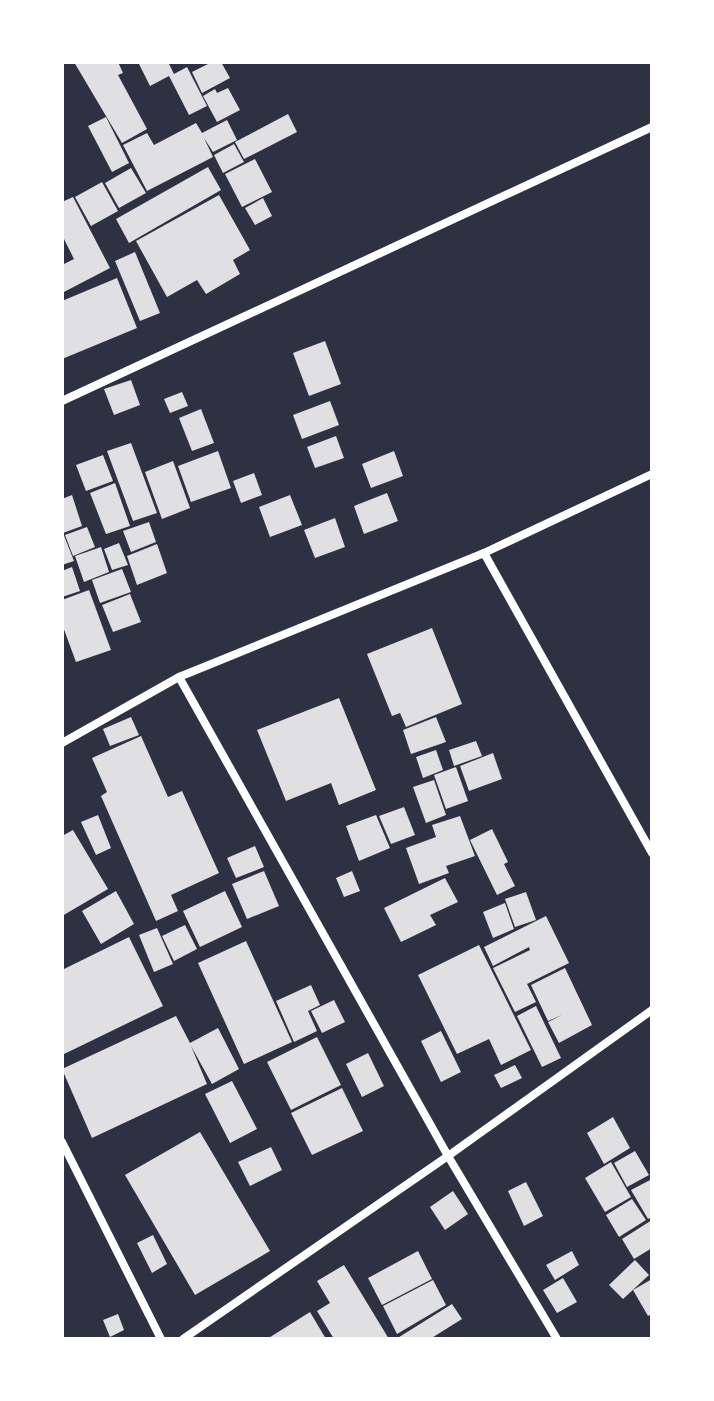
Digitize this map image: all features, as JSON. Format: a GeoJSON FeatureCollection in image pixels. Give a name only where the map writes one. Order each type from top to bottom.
{"type":"FeatureCollection","features":[{"type":"Feature","properties":{"kind":"street"},"geometry":{"type":"LineString","coordinates":[[62,401],[652,127]]}},
{"type":"Feature","properties":{"kind":"street"},"geometry":{"type":"LineString","coordinates":[[62,743],[179,677],[484,553],[652,474]]}},
{"type":"Feature","properties":{"kind":"street"},"geometry":{"type":"LineString","coordinates":[[484,553],[652,853]]}},
{"type":"Feature","properties":{"kind":"street"},"geometry":{"type":"LineString","coordinates":[[179,677],[448,1156],[557,1339]]}},
{"type":"Feature","properties":{"kind":"street"},"geometry":{"type":"LineString","coordinates":[[183,1339],[652,1010]]}},
{"type":"Feature","properties":{"kind":"street"},"geometry":{"type":"LineString","coordinates":[[62,1142],[161,1339]]}},
{"type":"Feature","properties":{"kind":"building"},"geometry":{"type":"Polygon","coordinates":[[[74,62],[118,62],[123,73],[118,75],[147,129],[122,143],[74,62]]]}},
{"type":"Feature","properties":{"kind":"building"},"geometry":{"type":"Polygon","coordinates":[[[138,62],[168,62],[174,74],[187,67],[207,106],[189,115],[169,76],[150,86],[138,62]]]}},
{"type":"Feature","properties":{"kind":"building"},"geometry":{"type":"Polygon","coordinates":[[[212,62],[221,62],[230,78],[202,93],[192,72],[212,62]]]}},
{"type":"Feature","properties":{"kind":"building"},"geometry":{"type":"Polygon","coordinates":[[[228,88],[240,110],[217,122],[203,96],[215,89],[217,93],[228,88]]]}},
{"type":"Feature","properties":{"kind":"building"},"geometry":{"type":"Polygon","coordinates":[[[288,114],[297,132],[244,159],[235,142],[288,114]]]}},
{"type":"Feature","properties":{"kind":"building"},"geometry":{"type":"Polygon","coordinates":[[[106,117],[129,163],[112,172],[88,126],[106,117]]]}},
{"type":"Feature","properties":{"kind":"building"},"geometry":{"type":"Polygon","coordinates":[[[227,120],[237,140],[213,152],[204,138],[213,157],[147,191],[123,145],[147,133],[154,145],[196,123],[202,133],[227,120]]]}},
{"type":"Feature","properties":{"kind":"building"},"geometry":{"type":"Polygon","coordinates":[[[234,144],[244,162],[223,173],[214,155],[234,144]]]}},
{"type":"Feature","properties":{"kind":"building"},"geometry":{"type":"Polygon","coordinates":[[[255,159],[272,192],[242,207],[225,174],[255,159]]]}},
{"type":"Feature","properties":{"kind":"building"},"geometry":{"type":"Polygon","coordinates":[[[208,167],[221,190],[129,243],[116,219],[208,167]]]}},
{"type":"Feature","properties":{"kind":"building"},"geometry":{"type":"Polygon","coordinates":[[[131,168],[146,193],[119,208],[105,183],[131,168]]]}},
{"type":"Feature","properties":{"kind":"building"},"geometry":{"type":"Polygon","coordinates":[[[102,182],[118,211],[91,226],[75,197],[102,182]]]}},
{"type":"Feature","properties":{"kind":"building"},"geometry":{"type":"Polygon","coordinates":[[[219,195],[250,250],[233,260],[240,274],[206,294],[197,280],[167,297],[136,241],[219,195]]]}},
{"type":"Feature","properties":{"kind":"building"},"geometry":{"type":"Polygon","coordinates":[[[73,197],[110,268],[62,293],[62,265],[74,259],[62,235],[62,202],[73,197]]]}},
{"type":"Feature","properties":{"kind":"building"},"geometry":{"type":"Polygon","coordinates":[[[263,198],[272,216],[255,225],[245,208],[263,198]]]}},
{"type":"Feature","properties":{"kind":"building"},"geometry":{"type":"Polygon","coordinates":[[[135,252],[160,313],[140,321],[115,261],[135,252]]]}},
{"type":"Feature","properties":{"kind":"building"},"geometry":{"type":"Polygon","coordinates":[[[117,278],[137,328],[62,359],[62,301],[117,278]]]}},
{"type":"Feature","properties":{"kind":"building"},"geometry":{"type":"Polygon","coordinates":[[[325,341],[341,384],[309,396],[293,353],[325,341]]]}},
{"type":"Feature","properties":{"kind":"building"},"geometry":{"type":"Polygon","coordinates":[[[131,380],[140,405],[114,415],[104,389],[131,380]]]}},
{"type":"Feature","properties":{"kind":"building"},"geometry":{"type":"Polygon","coordinates":[[[182,392],[188,406],[170,413],[164,399],[182,392]]]}},
{"type":"Feature","properties":{"kind":"building"},"geometry":{"type":"Polygon","coordinates":[[[330,401],[339,425],[302,439],[293,415],[330,401]]]}},
{"type":"Feature","properties":{"kind":"building"},"geometry":{"type":"Polygon","coordinates":[[[201,409],[214,443],[192,451],[179,418],[201,409]]]}},
{"type":"Feature","properties":{"kind":"building"},"geometry":{"type":"Polygon","coordinates":[[[336,436],[344,458],[315,468],[307,447],[336,436]]]}},
{"type":"Feature","properties":{"kind":"building"},"geometry":{"type":"Polygon","coordinates":[[[131,443],[157,513],[133,521],[107,451],[131,443]]]}},
{"type":"Feature","properties":{"kind":"building"},"geometry":{"type":"Polygon","coordinates":[[[218,451],[231,488],[191,502],[178,466],[218,451]]]}},
{"type":"Feature","properties":{"kind":"building"},"geometry":{"type":"Polygon","coordinates":[[[394,451],[403,476],[371,488],[362,464],[394,451]]]}},
{"type":"Feature","properties":{"kind":"building"},"geometry":{"type":"Polygon","coordinates":[[[103,455],[113,481],[86,491],[76,465],[103,455]]]}},
{"type":"Feature","properties":{"kind":"building"},"geometry":{"type":"Polygon","coordinates":[[[173,461],[190,508],[162,519],[145,472],[173,461]]]}},
{"type":"Feature","properties":{"kind":"building"},"geometry":{"type":"Polygon","coordinates":[[[254,473],[262,495],[241,503],[233,481],[254,473]]]}},
{"type":"Feature","properties":{"kind":"building"},"geometry":{"type":"Polygon","coordinates":[[[115,483],[130,526],[106,534],[90,493],[115,483]]]}},
{"type":"Feature","properties":{"kind":"building"},"geometry":{"type":"Polygon","coordinates":[[[387,493],[398,521],[364,534],[354,506],[387,493]]]}},
{"type":"Feature","properties":{"kind":"building"},"geometry":{"type":"Polygon","coordinates":[[[72,495],[82,526],[63,533],[74,561],[62,565],[62,499],[72,495]]]}},
{"type":"Feature","properties":{"kind":"building"},"geometry":{"type":"Polygon","coordinates":[[[290,495],[302,525],[270,537],[259,507],[290,495]]]}},
{"type":"Feature","properties":{"kind":"building"},"geometry":{"type":"Polygon","coordinates":[[[335,518],[345,547],[315,558],[304,530],[335,518]]]}},
{"type":"Feature","properties":{"kind":"building"},"geometry":{"type":"Polygon","coordinates":[[[149,522],[156,542],[131,552],[123,531],[149,522]]]}},
{"type":"Feature","properties":{"kind":"building"},"geometry":{"type":"Polygon","coordinates":[[[87,527],[95,547],[73,556],[65,535],[87,527]]]}},
{"type":"Feature","properties":{"kind":"building"},"geometry":{"type":"Polygon","coordinates":[[[119,543],[128,565],[112,570],[104,549],[119,543]]]}},
{"type":"Feature","properties":{"kind":"building"},"geometry":{"type":"Polygon","coordinates":[[[157,544],[167,573],[137,585],[127,556],[157,544]]]}},
{"type":"Feature","properties":{"kind":"building"},"geometry":{"type":"Polygon","coordinates":[[[101,547],[109,572],[84,582],[75,556],[101,547]]]}},
{"type":"Feature","properties":{"kind":"building"},"geometry":{"type":"Polygon","coordinates":[[[72,567],[80,591],[62,597],[62,571],[72,567]]]}},
{"type":"Feature","properties":{"kind":"building"},"geometry":{"type":"Polygon","coordinates":[[[122,569],[131,592],[100,603],[92,580],[122,569]]]}},
{"type":"Feature","properties":{"kind":"building"},"geometry":{"type":"Polygon","coordinates":[[[89,590],[111,650],[76,662],[62,624],[62,600],[89,590]]]}},
{"type":"Feature","properties":{"kind":"building"},"geometry":{"type":"Polygon","coordinates":[[[130,594],[141,622],[113,632],[102,605],[130,594]]]}},
{"type":"Feature","properties":{"kind":"building"},"geometry":{"type":"Polygon","coordinates":[[[432,628],[462,704],[406,727],[400,713],[392,716],[367,654],[432,628]]]}},
{"type":"Feature","properties":{"kind":"building"},"geometry":{"type":"Polygon","coordinates":[[[339,698],[376,790],[339,805],[331,783],[286,801],[257,730],[339,698]]]}},
{"type":"Feature","properties":{"kind":"building"},"geometry":{"type":"Polygon","coordinates":[[[131,717],[139,735],[110,746],[103,729],[131,717]]]}},
{"type":"Feature","properties":{"kind":"building"},"geometry":{"type":"Polygon","coordinates":[[[436,717],[446,742],[411,754],[403,730],[436,717]]]}},
{"type":"Feature","properties":{"kind":"building"},"geometry":{"type":"Polygon","coordinates":[[[141,736],[168,797],[182,791],[219,873],[171,895],[178,911],[156,921],[101,796],[107,792],[92,758],[141,736]]]}},
{"type":"Feature","properties":{"kind":"building"},"geometry":{"type":"Polygon","coordinates":[[[476,741],[482,756],[454,766],[449,750],[476,741]]]}},
{"type":"Feature","properties":{"kind":"building"},"geometry":{"type":"Polygon","coordinates":[[[436,750],[443,770],[423,778],[416,757],[436,750]]]}},
{"type":"Feature","properties":{"kind":"building"},"geometry":{"type":"Polygon","coordinates":[[[493,753],[502,779],[469,791],[460,766],[493,753]]]}},
{"type":"Feature","properties":{"kind":"building"},"geometry":{"type":"Polygon","coordinates":[[[456,767],[468,801],[446,809],[434,775],[456,767]]]}},
{"type":"Feature","properties":{"kind":"building"},"geometry":{"type":"Polygon","coordinates":[[[434,780],[446,815],[426,823],[413,787],[434,780]]]}},
{"type":"Feature","properties":{"kind":"building"},"geometry":{"type":"Polygon","coordinates":[[[404,807],[415,835],[391,844],[379,816],[404,807]]]}},
{"type":"Feature","properties":{"kind":"building"},"geometry":{"type":"Polygon","coordinates":[[[98,815],[111,848],[96,855],[81,822],[98,815]]]}},
{"type":"Feature","properties":{"kind":"building"},"geometry":{"type":"Polygon","coordinates":[[[376,815],[390,848],[359,861],[346,826],[376,815]]]}},
{"type":"Feature","properties":{"kind":"building"},"geometry":{"type":"Polygon","coordinates":[[[460,816],[475,856],[446,866],[449,873],[419,884],[406,848],[436,837],[432,825],[460,816]]]}},
{"type":"Feature","properties":{"kind":"building"},"geometry":{"type":"Polygon","coordinates":[[[492,829],[508,862],[504,864],[515,886],[497,895],[470,840],[492,829]]]}},
{"type":"Feature","properties":{"kind":"building"},"geometry":{"type":"Polygon","coordinates":[[[73,830],[108,889],[62,916],[62,836],[73,830]]]}},
{"type":"Feature","properties":{"kind":"building"},"geometry":{"type":"Polygon","coordinates":[[[255,846],[264,867],[236,878],[227,858],[255,846]]]}},
{"type":"Feature","properties":{"kind":"building"},"geometry":{"type":"Polygon","coordinates":[[[264,871],[279,906],[247,919],[232,884],[264,871]]]}},
{"type":"Feature","properties":{"kind":"building"},"geometry":{"type":"Polygon","coordinates":[[[352,871],[360,891],[344,897],[336,878],[352,871]]]}},
{"type":"Feature","properties":{"kind":"building"},"geometry":{"type":"Polygon","coordinates":[[[445,878],[458,902],[430,915],[436,925],[401,942],[384,908],[445,878]]]}},
{"type":"Feature","properties":{"kind":"building"},"geometry":{"type":"Polygon","coordinates":[[[116,891],[134,924],[101,944],[82,911],[116,891]]]}},
{"type":"Feature","properties":{"kind":"building"},"geometry":{"type":"Polygon","coordinates":[[[225,891],[242,927],[200,947],[183,911],[225,891]]]}},
{"type":"Feature","properties":{"kind":"building"},"geometry":{"type":"Polygon","coordinates":[[[526,892],[536,920],[515,927],[505,899],[526,892]]]}},
{"type":"Feature","properties":{"kind":"building"},"geometry":{"type":"Polygon","coordinates":[[[505,903],[514,929],[493,938],[483,912],[505,903]]]}},
{"type":"Feature","properties":{"kind":"building"},"geometry":{"type":"Polygon","coordinates":[[[546,916],[569,963],[527,984],[536,1002],[515,1012],[493,968],[530,950],[529,947],[493,966],[484,947],[546,916]]]}},
{"type":"Feature","properties":{"kind":"building"},"geometry":{"type":"Polygon","coordinates":[[[185,925],[197,949],[174,961],[162,936],[185,925]]]}},
{"type":"Feature","properties":{"kind":"building"},"geometry":{"type":"Polygon","coordinates":[[[157,928],[173,964],[154,972],[139,935],[157,928]]]}},
{"type":"Feature","properties":{"kind":"building"},"geometry":{"type":"Polygon","coordinates":[[[129,937],[163,1006],[62,1055],[62,970],[129,937]]]}},
{"type":"Feature","properties":{"kind":"building"},"geometry":{"type":"Polygon","coordinates":[[[246,941],[292,1042],[244,1064],[198,963],[246,941]]]}},
{"type":"Feature","properties":{"kind":"building"},"geometry":{"type":"Polygon","coordinates":[[[479,945],[531,1050],[501,1065],[489,1039],[457,1054],[418,975],[479,945]]]}},
{"type":"Feature","properties":{"kind":"building"},"geometry":{"type":"Polygon","coordinates":[[[565,968],[592,1025],[559,1043],[548,1022],[562,1015],[548,1021],[531,985],[565,968]]]}},
{"type":"Feature","properties":{"kind":"building"},"geometry":{"type":"Polygon","coordinates":[[[311,985],[320,1005],[308,1011],[317,1031],[294,1042],[276,1001],[311,985]]]}},
{"type":"Feature","properties":{"kind":"building"},"geometry":{"type":"Polygon","coordinates":[[[334,1000],[345,1022],[322,1033],[311,1011],[334,1000]]]}},
{"type":"Feature","properties":{"kind":"building"},"geometry":{"type":"Polygon","coordinates":[[[536,1006],[561,1058],[542,1067],[517,1016],[536,1006]]]}},
{"type":"Feature","properties":{"kind":"building"},"geometry":{"type":"Polygon","coordinates":[[[176,1016],[190,1043],[218,1028],[239,1069],[212,1084],[191,1046],[207,1084],[92,1138],[62,1069],[176,1016]]]}},
{"type":"Feature","properties":{"kind":"building"},"geometry":{"type":"Polygon","coordinates":[[[441,1031],[461,1072],[441,1082],[421,1041],[441,1031]]]}},
{"type":"Feature","properties":{"kind":"building"},"geometry":{"type":"Polygon","coordinates":[[[317,1037],[341,1085],[291,1110],[267,1062],[317,1037]]]}},
{"type":"Feature","properties":{"kind":"building"},"geometry":{"type":"Polygon","coordinates":[[[368,1053],[384,1086],[362,1097],[346,1064],[368,1053]]]}},
{"type":"Feature","properties":{"kind":"building"},"geometry":{"type":"Polygon","coordinates":[[[515,1065],[522,1078],[501,1088],[494,1075],[515,1065]]]}},
{"type":"Feature","properties":{"kind":"building"},"geometry":{"type":"Polygon","coordinates":[[[232,1081],[257,1129],[230,1143],[205,1094],[232,1081]]]}},
{"type":"Feature","properties":{"kind":"building"},"geometry":{"type":"Polygon","coordinates":[[[342,1088],[363,1131],[312,1155],[291,1113],[342,1088]]]}},
{"type":"Feature","properties":{"kind":"building"},"geometry":{"type":"Polygon","coordinates":[[[613,1117],[630,1148],[604,1164],[587,1133],[613,1117]]]}},
{"type":"Feature","properties":{"kind":"building"},"geometry":{"type":"Polygon","coordinates":[[[200,1132],[270,1251],[195,1295],[125,1175],[200,1132]]]}},
{"type":"Feature","properties":{"kind":"building"},"geometry":{"type":"Polygon","coordinates":[[[271,1147],[282,1170],[250,1186],[238,1162],[271,1147]]]}},
{"type":"Feature","properties":{"kind":"building"},"geometry":{"type":"Polygon","coordinates":[[[635,1151],[649,1175],[627,1187],[614,1163],[635,1151]]]}},
{"type":"Feature","properties":{"kind":"building"},"geometry":{"type":"Polygon","coordinates":[[[611,1162],[631,1197],[605,1212],[585,1178],[611,1162]]]}},
{"type":"Feature","properties":{"kind":"building"},"geometry":{"type":"Polygon","coordinates":[[[652,1179],[652,1217],[648,1219],[631,1190],[652,1179]]]}},
{"type":"Feature","properties":{"kind":"building"},"geometry":{"type":"Polygon","coordinates":[[[526,1182],[543,1216],[524,1226],[508,1191],[526,1182]]]}},
{"type":"Feature","properties":{"kind":"building"},"geometry":{"type":"Polygon","coordinates":[[[453,1191],[468,1214],[445,1230],[430,1207],[453,1191]]]}},
{"type":"Feature","properties":{"kind":"building"},"geometry":{"type":"Polygon","coordinates":[[[632,1199],[646,1220],[619,1237],[606,1215],[632,1199]]]}},
{"type":"Feature","properties":{"kind":"building"},"geometry":{"type":"Polygon","coordinates":[[[652,1220],[652,1248],[634,1259],[622,1239],[652,1220]]]}},
{"type":"Feature","properties":{"kind":"building"},"geometry":{"type":"Polygon","coordinates":[[[153,1235],[167,1264],[152,1273],[137,1243],[153,1235]]]}},
{"type":"Feature","properties":{"kind":"building"},"geometry":{"type":"Polygon","coordinates":[[[418,1251],[432,1279],[382,1305],[368,1278],[418,1251]]]}},
{"type":"Feature","properties":{"kind":"building"},"geometry":{"type":"Polygon","coordinates":[[[572,1251],[579,1265],[555,1280],[546,1265],[572,1251]]]}},
{"type":"Feature","properties":{"kind":"building"},"geometry":{"type":"Polygon","coordinates":[[[635,1260],[649,1275],[623,1299],[609,1285],[635,1260]]]}},
{"type":"Feature","properties":{"kind":"building"},"geometry":{"type":"Polygon","coordinates":[[[344,1265],[389,1339],[334,1339],[317,1311],[330,1303],[317,1281],[344,1265]]]}},
{"type":"Feature","properties":{"kind":"building"},"geometry":{"type":"Polygon","coordinates":[[[563,1278],[577,1302],[557,1313],[543,1290],[563,1278]]]}},
{"type":"Feature","properties":{"kind":"building"},"geometry":{"type":"Polygon","coordinates":[[[652,1279],[652,1314],[648,1316],[633,1290],[652,1279]]]}},
{"type":"Feature","properties":{"kind":"building"},"geometry":{"type":"Polygon","coordinates":[[[433,1280],[446,1305],[397,1334],[383,1306],[433,1280]]]}},
{"type":"Feature","properties":{"kind":"building"},"geometry":{"type":"Polygon","coordinates":[[[452,1304],[462,1319],[430,1339],[396,1339],[452,1304]]]}},
{"type":"Feature","properties":{"kind":"building"},"geometry":{"type":"Polygon","coordinates":[[[310,1312],[326,1339],[267,1339],[310,1312]]]}},
{"type":"Feature","properties":{"kind":"building"},"geometry":{"type":"Polygon","coordinates":[[[118,1314],[124,1330],[110,1337],[103,1320],[118,1314]]]}}]}
